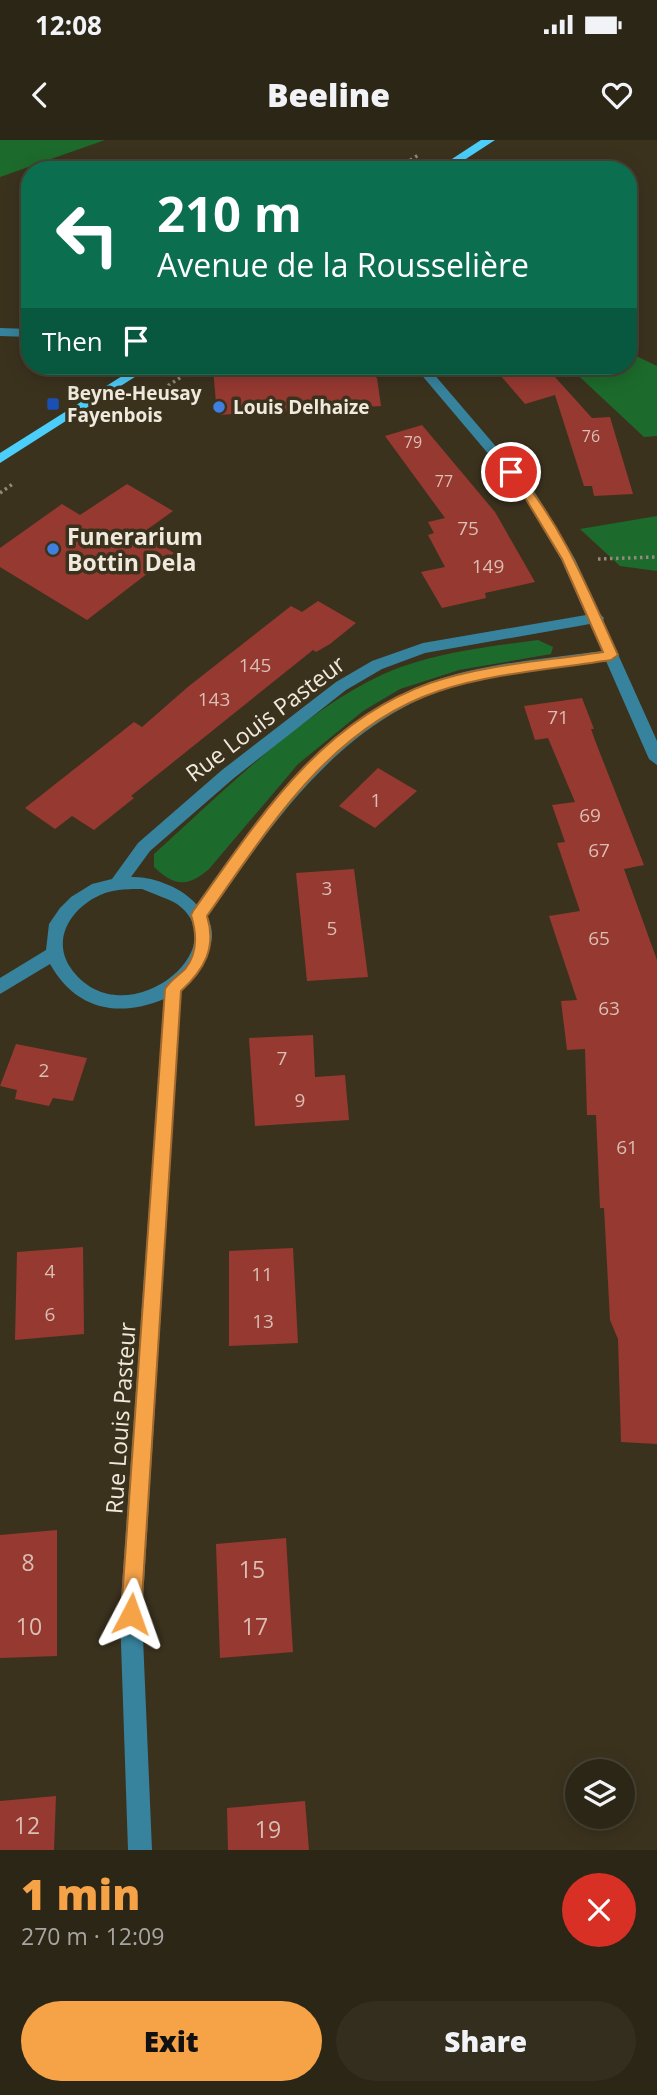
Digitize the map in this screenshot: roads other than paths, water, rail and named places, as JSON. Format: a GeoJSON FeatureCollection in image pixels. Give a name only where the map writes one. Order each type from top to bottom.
{"type":"FeatureCollection","features":[{"type":"Feature","properties":{"kind":"main road"},"geometry":{"type":"LineString","coordinates":[[455,161],[489,140]]}},
{"type":"Feature","properties":{"kind":"main road"},"geometry":{"type":"LineString","coordinates":[[0,460],[132,375]]}},
{"type":"Feature","properties":{"kind":"street"},"geometry":{"type":"LineString","coordinates":[[0,332],[21,333]]}},
{"type":"Feature","properties":{"kind":"street"},"geometry":{"type":"LineString","coordinates":[[429,375],[529,494],[568,559],[597,618],[657,759]]}},
{"type":"Feature","properties":{"kind":"street","name":"Rue Louis Pasteur"},"geometry":{"type":"LineString","coordinates":[[117,884],[144,847],[228,774],[341,686],[377,665],[424,648],[597,618]]}},
{"type":"Feature","properties":{"kind":"street"},"geometry":{"type":"LineString","coordinates":[[199,915],[279,802],[320,758],[366,720],[434,687],[484,675],[611,655]]}},
{"type":"Feature","properties":{"kind":"street"},"geometry":{"type":"LineString","coordinates":[[144,883],[168,889],[184,899],[199,915],[204,932],[202,953],[191,972],[173,989],[134,1002],[112,1002],[87,995],[61,973],[53,954],[55,930],[67,911],[92,891],[117,884],[144,883]]}},
{"type":"Feature","properties":{"kind":"street"},"geometry":{"type":"LineString","coordinates":[[0,987],[53,954]]}},
{"type":"Feature","properties":{"kind":"street","name":"Rue Louis Pasteur"},"geometry":{"type":"LineString","coordinates":[[141,1850],[131,1614],[173,989]]}},
{"type":"Feature","properties":{"kind":"place","name":"Beyne-Heusay Fayenbois"},"geometry":{"type":"Point","coordinates":[53,404]}},
{"type":"Feature","properties":{"kind":"place","name":"Louis Delhaize"},"geometry":{"type":"Point","coordinates":[219,407]}},
{"type":"Feature","properties":{"kind":"place","name":"Funerarium Bottin Dela"},"geometry":{"type":"Point","coordinates":[53,549]}}]}
